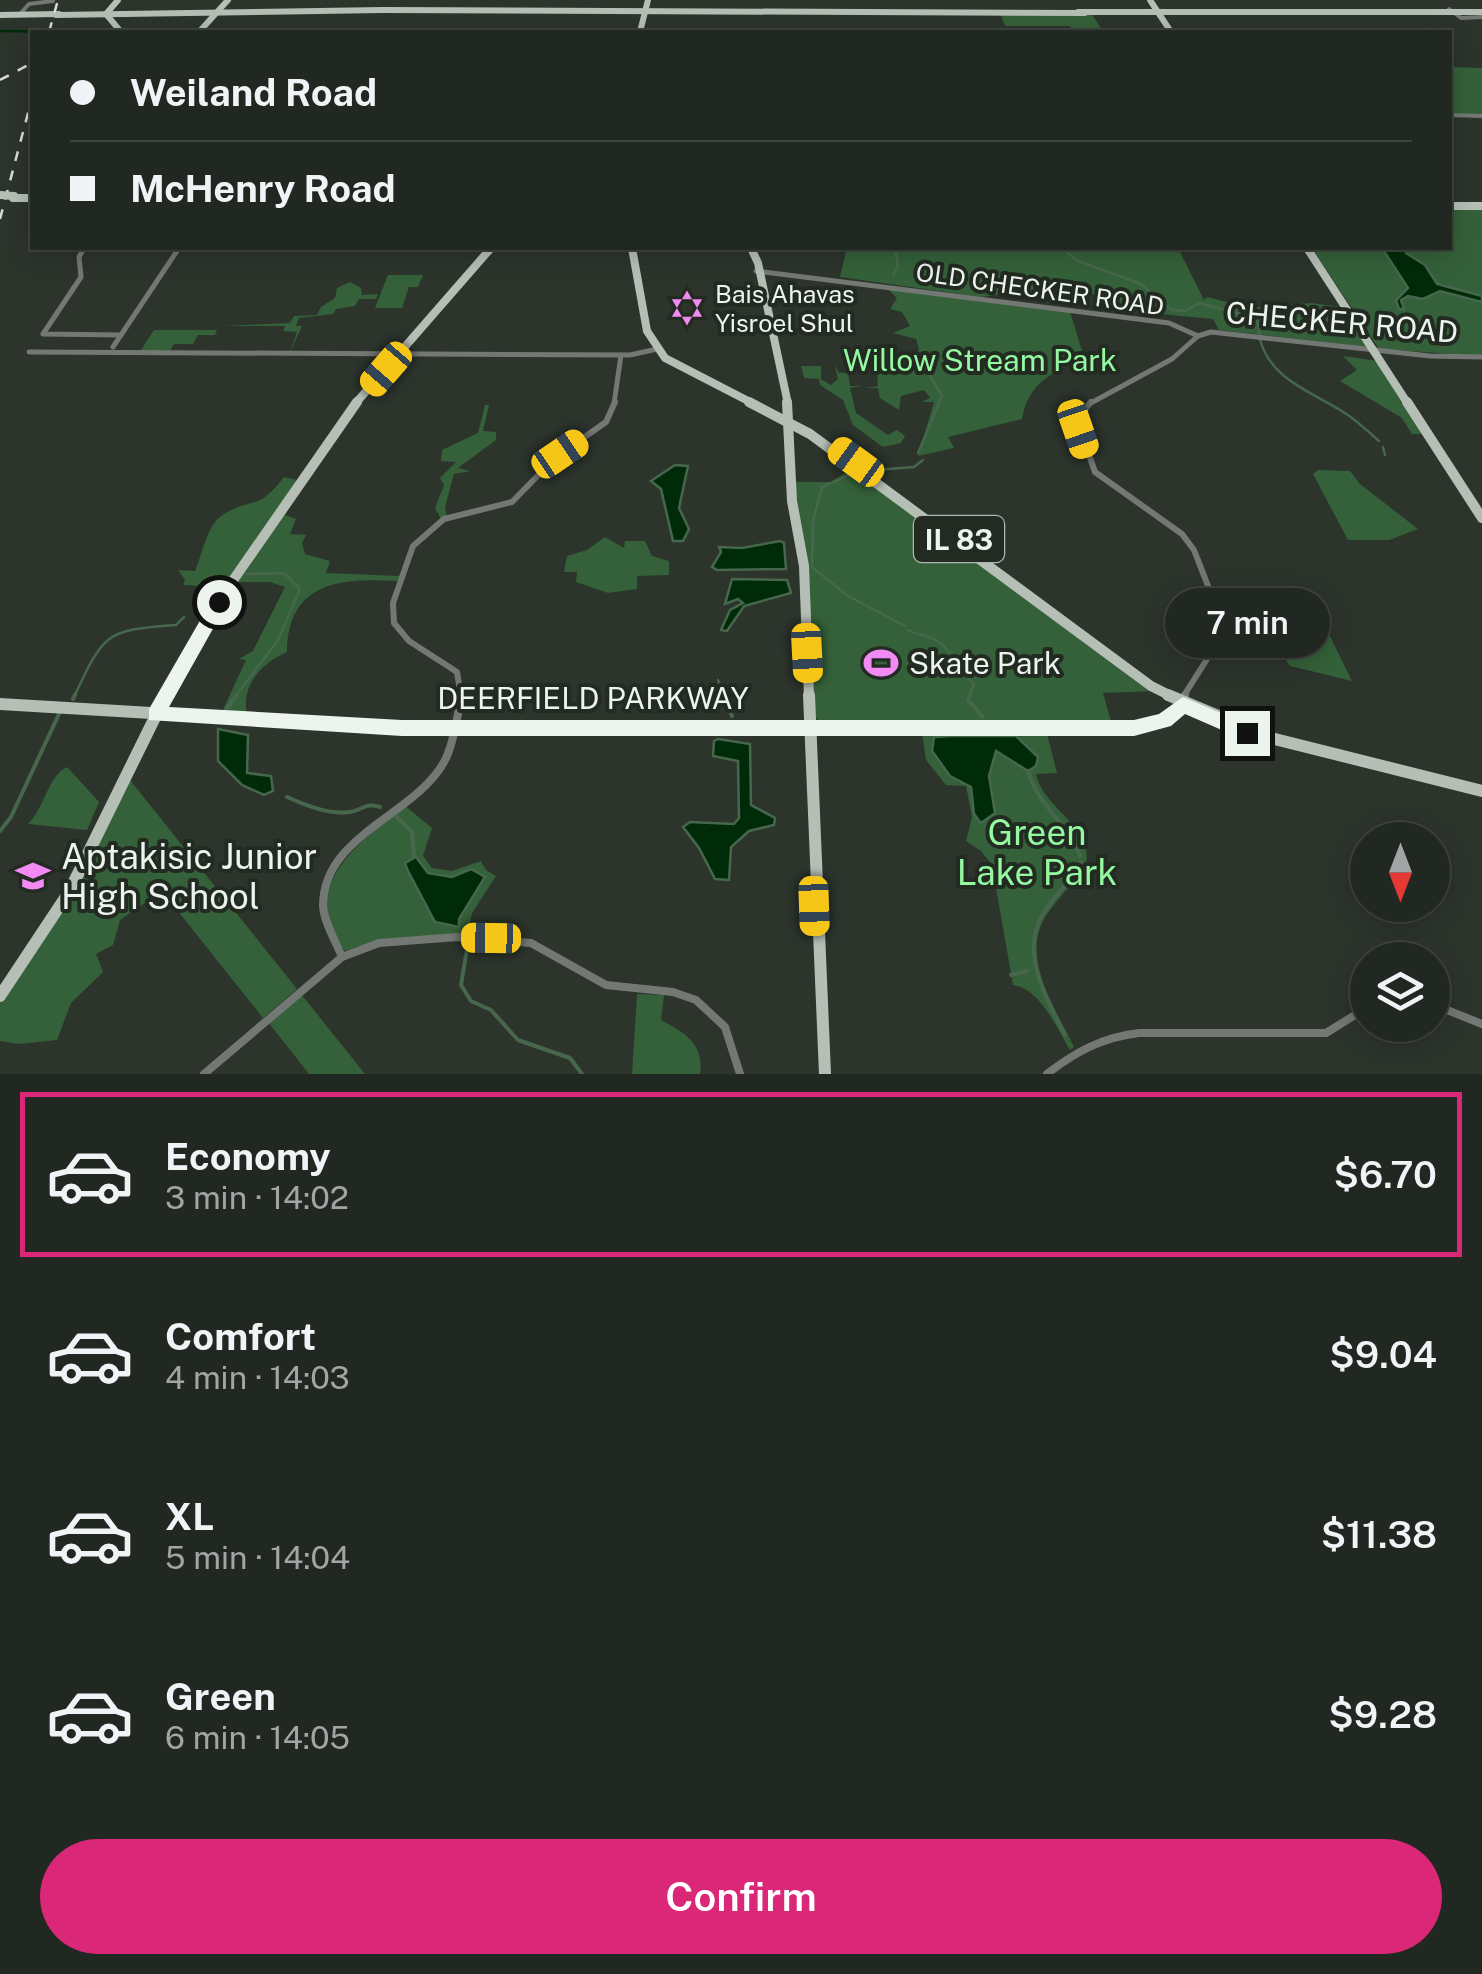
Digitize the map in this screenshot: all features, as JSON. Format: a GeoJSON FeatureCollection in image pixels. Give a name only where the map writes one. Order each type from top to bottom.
{"type":"FeatureCollection","features":[{"type":"Feature","properties":{"kind":"main road"},"geometry":{"type":"LineString","coordinates":[[108,16],[118,0]]}},
{"type":"Feature","properties":{"kind":"main road"},"geometry":{"type":"LineString","coordinates":[[201,30],[228,0]]}},
{"type":"Feature","properties":{"kind":"main road"},"geometry":{"type":"LineString","coordinates":[[409,10],[414,0]]}},
{"type":"Feature","properties":{"kind":"main road"},"geometry":{"type":"LineString","coordinates":[[638,30],[646,0]]}},
{"type":"Feature","properties":{"kind":"main road"},"geometry":{"type":"LineString","coordinates":[[1148,0],[1169,30]]}},
{"type":"Feature","properties":{"kind":"main road"},"geometry":{"type":"LineString","coordinates":[[12,16],[409,10],[1482,14]]}},
{"type":"Feature","properties":{"kind":"main road"},"geometry":{"type":"LineString","coordinates":[[1159,13],[1184,13]]}},
{"type":"Feature","properties":{"kind":"main road"},"geometry":{"type":"LineString","coordinates":[[108,16],[119,30]]}},
{"type":"Feature","properties":{"kind":"main road"},"geometry":{"type":"LineString","coordinates":[[0,197],[30,197]]}},
{"type":"Feature","properties":{"kind":"main road"},"geometry":{"type":"LineString","coordinates":[[1452,207],[1482,207]]}},
{"type":"Feature","properties":{"kind":"main road"},"geometry":{"type":"LineString","coordinates":[[159,712],[200,635],[327,441],[490,250]]}},
{"type":"Feature","properties":{"kind":"main road","name":"IL 83"},"geometry":{"type":"LineString","coordinates":[[634,250],[647,331],[657,349],[683,371],[786,419]]}},
{"type":"Feature","properties":{"kind":"main road","name":"IL 83"},"geometry":{"type":"LineString","coordinates":[[634,250],[650,329],[658,346],[688,370],[786,419],[1137,676],[1234,728],[1286,744],[1482,788]]}},
{"type":"Feature","properties":{"kind":"main road"},"geometry":{"type":"LineString","coordinates":[[750,250],[779,355],[786,419],[786,496],[799,567],[822,1074]]}},
{"type":"Feature","properties":{"kind":"main road"},"geometry":{"type":"LineString","coordinates":[[1310,250],[1482,518]]}},
{"type":"Feature","properties":{"kind":"main road"},"geometry":{"type":"LineString","coordinates":[[758,271],[786,419]]}},
{"type":"Feature","properties":{"kind":"main road"},"geometry":{"type":"LineString","coordinates":[[1375,350],[1482,509]]}},
{"type":"Feature","properties":{"kind":"main road"},"geometry":{"type":"LineString","coordinates":[[0,996],[69,892],[200,635]]}},
{"type":"Feature","properties":{"kind":"main road"},"geometry":{"type":"LineString","coordinates":[[142,709],[154,706],[165,696]]}},
{"type":"Feature","properties":{"kind":"main road","name":"DEERFIELD PARKWAY"},"geometry":{"type":"LineString","coordinates":[[0,702],[298,724],[1134,728],[1164,720],[1180,701]]}},
{"type":"Feature","properties":{"kind":"main road","name":"DEERFIELD PARKWAY"},"geometry":{"type":"LineString","coordinates":[[0,702],[159,712]]}},
{"type":"Feature","properties":{"kind":"street"},"geometry":{"type":"LineString","coordinates":[[12,16],[29,4],[54,1]]}},
{"type":"Feature","properties":{"kind":"street"},"geometry":{"type":"LineString","coordinates":[[1456,15],[1449,10],[1478,10],[1479,4]]}},
{"type":"Feature","properties":{"kind":"street"},"geometry":{"type":"LineString","coordinates":[[1452,115],[1482,116]]}},
{"type":"Feature","properties":{"kind":"street"},"geometry":{"type":"LineString","coordinates":[[83,250],[79,258],[81,278],[43,334],[121,336]]}},
{"type":"Feature","properties":{"kind":"street"},"geometry":{"type":"LineString","coordinates":[[113,347],[178,250]]}},
{"type":"Feature","properties":{"kind":"street","name":"OLD CHECKER ROAD"},"geometry":{"type":"LineString","coordinates":[[758,271],[1169,324],[1198,336]]}},
{"type":"Feature","properties":{"kind":"street","name":"CHECKER ROAD"},"geometry":{"type":"LineString","coordinates":[[1198,336],[1226,331],[1375,350],[1482,357]]}},
{"type":"Feature","properties":{"kind":"street"},"geometry":{"type":"LineString","coordinates":[[1180,701],[1221,637],[1215,604],[1194,550],[1182,534],[1095,472],[1077,420],[1092,400],[1172,359],[1198,336]]}},
{"type":"Feature","properties":{"kind":"street"},"geometry":{"type":"LineString","coordinates":[[29,352],[621,355],[657,349]]}},
{"type":"Feature","properties":{"kind":"street"},"geometry":{"type":"LineString","coordinates":[[342,957],[323,909],[332,871],[349,848],[436,773],[448,754],[463,688],[460,676],[402,635],[392,616],[392,603],[413,546],[444,520],[512,502],[556,457],[606,422],[614,408],[621,355]]}},
{"type":"Feature","properties":{"kind":"street"},"geometry":{"type":"LineString","coordinates":[[204,1074],[342,957],[370,945],[435,938],[531,943],[606,985],[673,992],[702,1004],[729,1035],[740,1074]]}},
{"type":"Feature","properties":{"kind":"street"},"geometry":{"type":"LineString","coordinates":[[1450,1011],[1482,1024]]}},
{"type":"Feature","properties":{"kind":"street"},"geometry":{"type":"LineString","coordinates":[[1047,1074],[1078,1050],[1110,1037],[1139,1033],[1326,1032],[1350,1017]]}},
{"type":"Feature","properties":{"kind":"green space"},"geometry":{"type":"Polygon","coordinates":[[[1000,13],[1092,14],[1102,30],[1073,30],[1070,26],[1005,26],[1000,13]]]}},
{"type":"Feature","properties":{"kind":"green space"},"geometry":{"type":"Polygon","coordinates":[[[1452,67],[1482,68],[1482,115],[1452,114],[1452,67]]]}},
{"type":"Feature","properties":{"kind":"green space"},"geometry":{"type":"Polygon","coordinates":[[[1452,208],[1482,208],[1482,356],[1379,349],[1313,250],[1452,250],[1452,208]]]}},
{"type":"Feature","properties":{"kind":"green space"},"geometry":{"type":"Polygon","coordinates":[[[847,250],[1179,250],[1204,300],[1207,297],[1250,308],[1311,303],[1342,307],[1367,347],[1219,330],[1213,319],[1160,314],[1153,317],[1069,285],[981,297],[840,277],[847,250]]]}},
{"type":"Feature","properties":{"kind":"green space"},"geometry":{"type":"Polygon","coordinates":[[[388,275],[423,275],[418,287],[409,287],[402,308],[375,308],[388,275]]]}},
{"type":"Feature","properties":{"kind":"green space"},"geometry":{"type":"Polygon","coordinates":[[[350,282],[361,288],[362,295],[378,294],[376,299],[359,299],[355,306],[336,309],[333,314],[299,318],[296,326],[302,326],[289,354],[297,332],[283,331],[285,326],[222,326],[290,323],[294,316],[317,315],[321,307],[335,298],[337,288],[350,282]]]}},
{"type":"Feature","properties":{"kind":"green space","name":"Willow Stream Park"},"geometry":{"type":"Polygon","coordinates":[[[888,289],[1070,312],[1084,357],[1036,387],[1022,419],[948,437],[954,448],[918,456],[934,402],[922,402],[930,398],[924,390],[901,396],[899,410],[880,398],[878,388],[866,388],[878,386],[877,373],[885,373],[885,366],[888,374],[900,374],[909,368],[906,357],[919,350],[916,339],[893,333],[910,326],[902,312],[890,309],[897,298],[888,289]]]}},
{"type":"Feature","properties":{"kind":"green space"},"geometry":{"type":"Polygon","coordinates":[[[154,330],[217,330],[215,335],[198,335],[193,344],[174,344],[168,354],[139,353],[154,330]]]}},
{"type":"Feature","properties":{"kind":"green space"},"geometry":{"type":"Polygon","coordinates":[[[1343,356],[1378,361],[1427,434],[1412,434],[1402,418],[1340,381],[1357,370],[1343,356]]]}},
{"type":"Feature","properties":{"kind":"green space"},"geometry":{"type":"Polygon","coordinates":[[[835,365],[839,373],[848,373],[850,386],[862,386],[850,388],[856,413],[888,435],[897,430],[905,436],[901,443],[883,447],[853,425],[843,400],[820,385],[819,379],[804,378],[801,366],[821,366],[821,379],[831,385],[838,379],[835,365]]]}},
{"type":"Feature","properties":{"kind":"green space"},"geometry":{"type":"Polygon","coordinates":[[[485,405],[489,405],[483,431],[496,432],[496,440],[458,468],[470,471],[454,474],[445,507],[447,517],[441,519],[435,508],[444,485],[440,478],[456,462],[441,461],[442,450],[478,433],[485,405]]]}},
{"type":"Feature","properties":{"kind":"green space"},"geometry":{"type":"Polygon","coordinates":[[[853,468],[1156,691],[1103,693],[1111,721],[818,720],[814,715],[793,482],[831,482],[853,468]]]}},
{"type":"Feature","properties":{"kind":"green space"},"geometry":{"type":"Polygon","coordinates":[[[1318,470],[1350,471],[1360,484],[1418,529],[1389,540],[1348,540],[1313,474],[1318,470]]]}},
{"type":"Feature","properties":{"kind":"green space"},"geometry":{"type":"Polygon","coordinates":[[[284,477],[297,480],[226,585],[197,595],[200,586],[183,585],[185,580],[178,570],[195,571],[218,519],[260,500],[284,477]]]}},
{"type":"Feature","properties":{"kind":"green space"},"geometry":{"type":"Polygon","coordinates":[[[282,514],[296,519],[290,534],[306,535],[302,543],[305,554],[330,561],[326,573],[400,576],[398,581],[339,583],[308,597],[290,628],[287,652],[261,669],[250,685],[247,714],[222,712],[246,660],[239,659],[253,651],[285,587],[270,582],[237,582],[282,514]]]}},
{"type":"Feature","properties":{"kind":"green space"},"geometry":{"type":"Polygon","coordinates":[[[605,537],[624,548],[625,541],[645,541],[652,556],[669,561],[669,575],[637,576],[637,589],[608,593],[576,582],[577,572],[564,572],[567,556],[587,550],[605,537]]]}},
{"type":"Feature","properties":{"kind":"green space"},"geometry":{"type":"Polygon","coordinates":[[[1298,620],[1316,633],[1328,632],[1352,681],[1290,666],[1272,639],[1298,620]]]}},
{"type":"Feature","properties":{"kind":"green space","name":"Green Lake Park"},"geometry":{"type":"Polygon","coordinates":[[[922,732],[1047,734],[1057,773],[1036,774],[1049,799],[1077,830],[1087,854],[1085,868],[1048,912],[1038,935],[1039,968],[1074,1047],[1070,1050],[1039,1001],[1013,985],[992,865],[966,841],[972,817],[966,786],[946,785],[926,760],[922,732]]]}},
{"type":"Feature","properties":{"kind":"green space"},"geometry":{"type":"Polygon","coordinates":[[[67,767],[99,802],[87,830],[28,824],[55,777],[67,767]]]}},
{"type":"Feature","properties":{"kind":"green space"},"geometry":{"type":"Polygon","coordinates":[[[130,780],[297,989],[263,1018],[162,891],[120,920],[113,945],[96,954],[103,972],[71,1003],[57,1040],[19,1044],[0,1041],[0,1003],[75,891],[130,780]]]}},
{"type":"Feature","properties":{"kind":"green space"},"geometry":{"type":"Polygon","coordinates":[[[404,805],[432,828],[423,856],[432,868],[452,871],[481,861],[496,876],[472,913],[467,935],[376,941],[345,951],[331,928],[327,907],[330,887],[353,851],[404,805]]]}},
{"type":"Feature","properties":{"kind":"green space"},"geometry":{"type":"Polygon","coordinates":[[[301,994],[365,1074],[309,1074],[268,1022],[301,994]]]}},
{"type":"Feature","properties":{"kind":"green space"},"geometry":{"type":"Polygon","coordinates":[[[637,994],[664,995],[661,1020],[691,1040],[699,1054],[700,1074],[632,1074],[637,994]]]}},
{"type":"Feature","properties":{"kind":"shaded area"},"geometry":{"type":"Polygon","coordinates":[[[1383,250],[1406,250],[1425,265],[1437,284],[1482,296],[1482,302],[1440,291],[1423,299],[1408,296],[1401,300],[1404,309],[1399,309],[1396,300],[1408,288],[1383,250]]]}},
{"type":"Feature","properties":{"kind":"shaded area"},"geometry":{"type":"Polygon","coordinates":[[[675,465],[688,466],[679,508],[689,529],[683,541],[673,541],[661,489],[651,481],[675,465]]]}},
{"type":"Feature","properties":{"kind":"shaded area"},"geometry":{"type":"Polygon","coordinates":[[[784,543],[786,569],[712,567],[721,552],[719,547],[742,548],[784,543]]]}},
{"type":"Feature","properties":{"kind":"shaded area"},"geometry":{"type":"Polygon","coordinates":[[[732,579],[787,580],[791,593],[744,606],[727,631],[721,630],[730,610],[743,603],[738,599],[725,604],[732,579]]]}},
{"type":"Feature","properties":{"kind":"shaded area"},"geometry":{"type":"Polygon","coordinates":[[[218,729],[248,735],[247,773],[271,776],[273,791],[264,795],[242,785],[218,761],[218,729]]]}},
{"type":"Feature","properties":{"kind":"shaded area"},"geometry":{"type":"Polygon","coordinates":[[[1016,736],[1038,757],[1036,766],[1028,771],[996,751],[989,776],[995,813],[981,823],[974,814],[971,787],[950,776],[932,751],[934,737],[1016,736]]]}},
{"type":"Feature","properties":{"kind":"shaded area"},"geometry":{"type":"Polygon","coordinates":[[[714,741],[750,744],[751,805],[775,818],[774,825],[749,831],[731,847],[729,880],[715,879],[683,827],[690,822],[734,824],[739,818],[738,761],[713,756],[714,741]]]}},
{"type":"Feature","properties":{"kind":"shaded area"},"geometry":{"type":"Polygon","coordinates":[[[416,857],[428,873],[452,877],[471,869],[485,877],[459,919],[459,927],[435,922],[405,863],[416,857]]]}},
{"type":"Feature","properties":{"kind":"waterway"},"geometry":{"type":"LineString","coordinates":[[0,31],[30,31]]}},
{"type":"Feature","properties":{"kind":"waterway"},"geometry":{"type":"LineString","coordinates":[[893,275],[898,266],[895,250]]}},
{"type":"Feature","properties":{"kind":"waterway"},"geometry":{"type":"LineString","coordinates":[[1064,250],[1078,261],[1141,284],[1172,310],[1185,311],[1199,303],[1252,317],[1309,309],[1345,317]]}},
{"type":"Feature","properties":{"kind":"waterway"},"geometry":{"type":"LineString","coordinates":[[1257,319],[1260,334]]}},
{"type":"Feature","properties":{"kind":"waterway"},"geometry":{"type":"LineString","coordinates":[[1260,339],[1273,366],[1284,376],[1348,415],[1379,441]]}},
{"type":"Feature","properties":{"kind":"waterway"},"geometry":{"type":"LineString","coordinates":[[918,453],[942,396],[920,359]]}},
{"type":"Feature","properties":{"kind":"waterway"},"geometry":{"type":"LineString","coordinates":[[1383,447],[1385,455]]}},
{"type":"Feature","properties":{"kind":"waterway"},"geometry":{"type":"LineString","coordinates":[[875,470],[914,467],[923,460]]}},
{"type":"Feature","properties":{"kind":"waterway"},"geometry":{"type":"LineString","coordinates":[[854,473],[822,487],[813,521],[812,567],[848,596],[905,626]]}},
{"type":"Feature","properties":{"kind":"waterway"},"geometry":{"type":"LineString","coordinates":[[235,697],[278,640],[300,589],[284,573],[246,574]]}},
{"type":"Feature","properties":{"kind":"waterway"},"geometry":{"type":"LineString","coordinates":[[219,584],[231,576]]}},
{"type":"Feature","properties":{"kind":"waterway"},"geometry":{"type":"LineString","coordinates":[[73,699],[93,659],[110,639],[134,629],[176,625],[184,617]]}},
{"type":"Feature","properties":{"kind":"waterway"},"geometry":{"type":"LineString","coordinates":[[908,630],[945,647],[974,684],[969,697]]}},
{"type":"Feature","properties":{"kind":"waterway"},"geometry":{"type":"LineString","coordinates":[[718,680],[725,697]]}},
{"type":"Feature","properties":{"kind":"waterway"},"geometry":{"type":"LineString","coordinates":[[227,708],[237,695]]}},
{"type":"Feature","properties":{"kind":"waterway"},"geometry":{"type":"LineString","coordinates":[[724,695],[732,716]]}},
{"type":"Feature","properties":{"kind":"waterway"},"geometry":{"type":"LineString","coordinates":[[970,695],[968,700],[983,717]]}},
{"type":"Feature","properties":{"kind":"waterway"},"geometry":{"type":"LineString","coordinates":[[0,831],[11,817],[59,714]]}},
{"type":"Feature","properties":{"kind":"waterway"},"geometry":{"type":"LineString","coordinates":[[1028,771],[1038,794],[1080,856]]}},
{"type":"Feature","properties":{"kind":"waterway"},"geometry":{"type":"LineString","coordinates":[[287,797],[334,812],[380,807]]}},
{"type":"Feature","properties":{"kind":"waterway"},"geometry":{"type":"LineString","coordinates":[[397,817],[412,832],[414,857]]}},
{"type":"Feature","properties":{"kind":"waterway"},"geometry":{"type":"LineString","coordinates":[[1065,1035],[1038,976],[1034,945],[1043,914],[1081,862]]}},
{"type":"Feature","properties":{"kind":"waterway"},"geometry":{"type":"LineString","coordinates":[[467,949],[461,985],[471,1001],[491,1010],[518,1040],[570,1058],[582,1074]]}},
{"type":"Feature","properties":{"kind":"waterway"},"geometry":{"type":"LineString","coordinates":[[1011,975],[1027,971]]}},
{"type":"Feature","properties":{"kind":"railway"},"geometry":{"type":"LineString","coordinates":[[50,30],[58,0]]}},
{"type":"Feature","properties":{"kind":"railway"},"geometry":{"type":"LineString","coordinates":[[0,80],[30,64]]}},
{"type":"Feature","properties":{"kind":"railway"},"geometry":{"type":"LineString","coordinates":[[0,219],[30,106]]}},
{"type":"Feature","properties":{"kind":"place","name":"Bais Ahavas Yisroel Shul"},"geometry":{"type":"Point","coordinates":[687,308]}},
{"type":"Feature","properties":{"kind":"place","name":"Skate Park"},"geometry":{"type":"Point","coordinates":[881,663]}},
{"type":"Feature","properties":{"kind":"place","name":"Aptakisic Junior High School"},"geometry":{"type":"Point","coordinates":[33,876]}},
{"type":"Feature","properties":{"kind":"route"},"geometry":{"type":"LineString","coordinates":[[219,602],[156,714],[402,728],[1134,728],[1164,720],[1183,705],[1247,733]]}}]}
